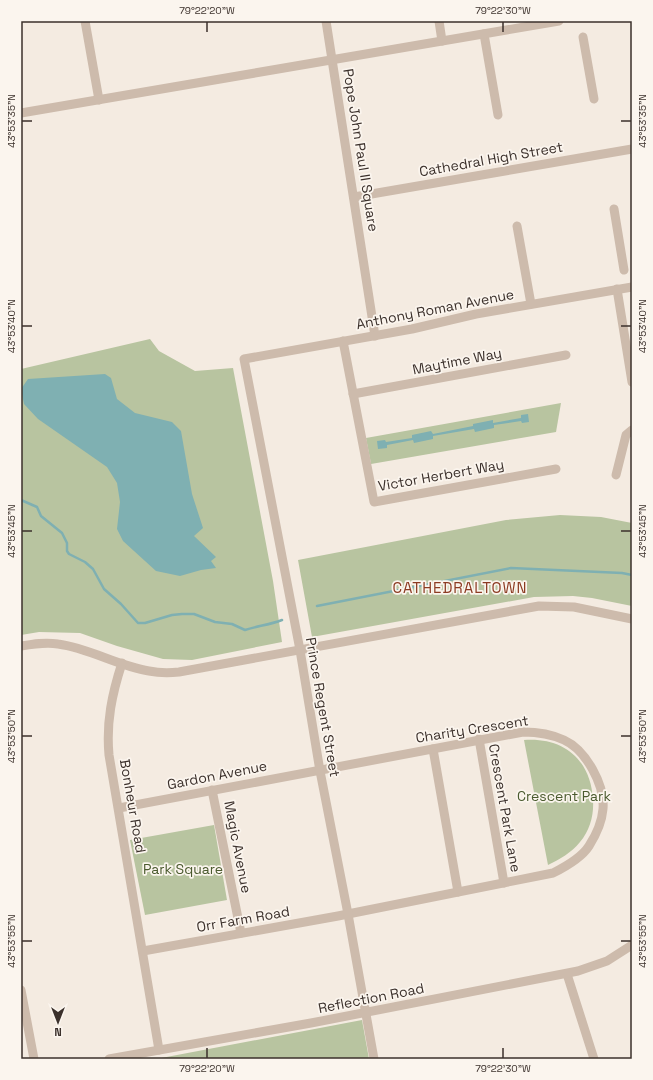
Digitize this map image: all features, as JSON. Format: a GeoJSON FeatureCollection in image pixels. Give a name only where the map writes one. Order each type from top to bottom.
{"type":"FeatureCollection","features":[{"type":"Feature","properties":{"kind":"street"},"geometry":{"type":"LineString","coordinates":[[85,21],[99,100]]}},
{"type":"Feature","properties":{"kind":"street"},"geometry":{"type":"LineString","coordinates":[[326,21],[333,60],[559,21]]}},
{"type":"Feature","properties":{"kind":"street"},"geometry":{"type":"LineString","coordinates":[[439,21],[442,41]]}},
{"type":"Feature","properties":{"kind":"street"},"geometry":{"type":"LineString","coordinates":[[484,34],[498,115]]}},
{"type":"Feature","properties":{"kind":"street"},"geometry":{"type":"LineString","coordinates":[[583,37],[594,99]]}},
{"type":"Feature","properties":{"kind":"street","name":"Pope John Paul II Square"},"geometry":{"type":"LineString","coordinates":[[21,113],[333,60],[375,336]]}},
{"type":"Feature","properties":{"kind":"street","name":"Cathedral High Street"},"geometry":{"type":"LineString","coordinates":[[354,197],[632,149]]}},
{"type":"Feature","properties":{"kind":"street"},"geometry":{"type":"LineString","coordinates":[[614,209],[624,270]]}},
{"type":"Feature","properties":{"kind":"street"},"geometry":{"type":"LineString","coordinates":[[517,226],[531,304]]}},
{"type":"Feature","properties":{"kind":"street","name":"Anthony Roman Avenue"},"geometry":{"type":"LineString","coordinates":[[244,359],[412,329],[476,314],[632,287]]}},
{"type":"Feature","properties":{"kind":"street"},"geometry":{"type":"LineString","coordinates":[[617,289],[632,382]]}},
{"type":"Feature","properties":{"kind":"street","name":"Victor Herbert Way"},"geometry":{"type":"LineString","coordinates":[[343,341],[374,502],[556,469]]}},
{"type":"Feature","properties":{"kind":"street","name":"Maytime Way"},"geometry":{"type":"LineString","coordinates":[[354,394],[566,354]]}},
{"type":"Feature","properties":{"kind":"street","name":"Prince Regent Street"},"geometry":{"type":"LineString","coordinates":[[244,359],[300,650],[320,771],[374,1059]]}},
{"type":"Feature","properties":{"kind":"street"},"geometry":{"type":"LineString","coordinates":[[616,475],[626,435],[632,430]]}},
{"type":"Feature","properties":{"kind":"street"},"geometry":{"type":"LineString","coordinates":[[21,646],[36,643],[58,644],[149,671],[163,673],[179,672],[540,606],[574,607],[632,619]]}},
{"type":"Feature","properties":{"kind":"street","name":"Bonheur Road"},"geometry":{"type":"LineString","coordinates":[[122,663],[108,721],[109,755],[160,1050]]}},
{"type":"Feature","properties":{"kind":"street","name":"Charity Crescent"},"geometry":{"type":"LineString","coordinates":[[320,771],[479,739],[523,732],[541,732],[565,740],[584,756],[595,773],[601,789],[603,808],[598,828],[589,847],[569,865],[553,873],[348,914]]}},
{"type":"Feature","properties":{"kind":"street","name":"Crescent Park Lane"},"geometry":{"type":"LineString","coordinates":[[479,739],[504,883]]}},
{"type":"Feature","properties":{"kind":"street"},"geometry":{"type":"LineString","coordinates":[[433,749],[458,892]]}},
{"type":"Feature","properties":{"kind":"street","name":"Gardon Avenue"},"geometry":{"type":"LineString","coordinates":[[119,808],[320,771]]}},
{"type":"Feature","properties":{"kind":"street","name":"Magic Avenue"},"geometry":{"type":"LineString","coordinates":[[212,790],[241,933]]}},
{"type":"Feature","properties":{"kind":"street","name":"Orr Farm Road"},"geometry":{"type":"LineString","coordinates":[[144,951],[348,914]]}},
{"type":"Feature","properties":{"kind":"street","name":"Reflection Road"},"geometry":{"type":"LineString","coordinates":[[109,1059],[365,1013],[567,974],[607,961],[632,945]]}},
{"type":"Feature","properties":{"kind":"street"},"geometry":{"type":"LineString","coordinates":[[567,974],[594,1059]]}},
{"type":"Feature","properties":{"kind":"street"},"geometry":{"type":"LineString","coordinates":[[21,990],[34,1059]]}},
{"type":"Feature","properties":{"kind":"green space"},"geometry":{"type":"Polygon","coordinates":[[[150,339],[159,351],[195,371],[233,368],[273,581],[282,642],[192,660],[163,659],[117,646],[80,633],[39,632],[21,635],[21,369],[150,339]]]}},
{"type":"Feature","properties":{"kind":"green space"},"geometry":{"type":"Polygon","coordinates":[[[561,403],[556,432],[371,464],[366,438],[561,403]]]}},
{"type":"Feature","properties":{"kind":"green space"},"geometry":{"type":"Polygon","coordinates":[[[560,515],[601,517],[632,523],[632,606],[592,598],[573,596],[534,597],[312,637],[298,560],[506,520],[560,515]]]}},
{"type":"Feature","properties":{"kind":"green space","name":"Crescent Park"},"geometry":{"type":"Polygon","coordinates":[[[524,740],[551,742],[563,747],[573,754],[581,763],[587,773],[591,786],[593,811],[591,822],[586,832],[580,842],[569,853],[548,865],[524,740]]]}},
{"type":"Feature","properties":{"kind":"green space","name":"Park Square"},"geometry":{"type":"Polygon","coordinates":[[[214,825],[227,900],[145,915],[130,840],[214,825]]]}},
{"type":"Feature","properties":{"kind":"green space"},"geometry":{"type":"Polygon","coordinates":[[[362,1020],[369,1059],[156,1059],[362,1020]]]}},
{"type":"Feature","properties":{"kind":"water"},"geometry":{"type":"Polygon","coordinates":[[[105,374],[111,378],[117,399],[135,413],[172,422],[181,431],[192,494],[203,528],[194,536],[216,557],[211,561],[216,568],[201,570],[180,576],[156,571],[123,541],[117,529],[120,502],[117,483],[107,467],[38,419],[24,404],[21,389],[28,379],[105,374]]]}},
{"type":"Feature","properties":{"kind":"water"},"geometry":{"type":"Polygon","coordinates":[[[528,414],[529,422],[522,423],[521,421],[494,425],[494,428],[475,432],[474,429],[433,436],[433,439],[414,443],[413,440],[387,445],[387,448],[378,449],[377,441],[385,440],[386,442],[412,438],[412,435],[431,431],[433,434],[473,426],[473,424],[493,420],[493,423],[521,418],[521,415],[528,414]]]}},
{"type":"Feature","properties":{"kind":"waterway"},"geometry":{"type":"LineString","coordinates":[[21,500],[37,507],[41,516],[62,533],[67,543],[67,551],[69,554],[85,562],[93,569],[104,589],[121,604],[138,623],[145,623],[172,615],[194,614],[215,622],[232,624],[245,630],[282,620]]}},
{"type":"Feature","properties":{"kind":"waterway"},"geometry":{"type":"LineString","coordinates":[[317,606],[511,568],[622,573],[632,575]]}},
{"type":"Feature","properties":{"kind":"district","name":"CATHEDRALTOWN"},"geometry":{"type":"Point","coordinates":[460,587]}}]}
